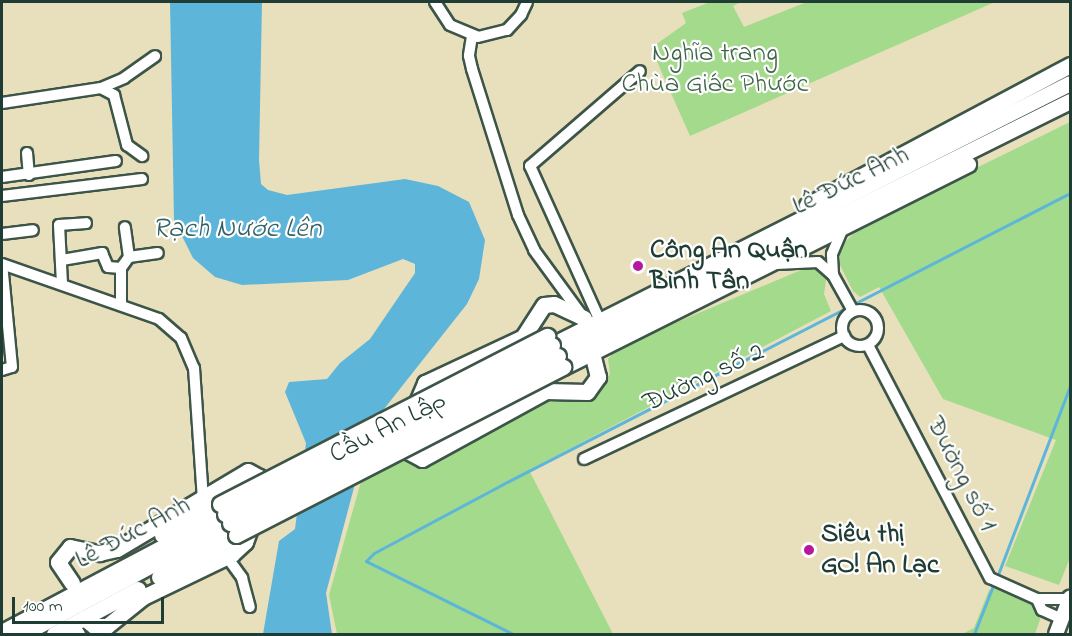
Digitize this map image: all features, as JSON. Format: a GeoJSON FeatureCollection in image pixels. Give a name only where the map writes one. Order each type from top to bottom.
{"type":"FeatureCollection","features":[{"type":"Feature","properties":{"kind":"highway","name":"Lê Đức Anh"},"geometry":{"type":"LineString","coordinates":[[748,244],[776,221],[1071,65]]}},
{"type":"Feature","properties":{"kind":"highway","name":"Lê Đức Anh"},"geometry":{"type":"LineString","coordinates":[[555,351],[592,319],[622,307],[1071,82]]}},
{"type":"Feature","properties":{"kind":"highway","name":"Lê Đức Anh"},"geometry":{"type":"LineString","coordinates":[[555,351],[1071,101]]}},
{"type":"Feature","properties":{"kind":"highway","name":"Lê Đức Anh"},"geometry":{"type":"LineString","coordinates":[[555,351],[592,353],[1071,112]]}},
{"type":"Feature","properties":{"kind":"highway"},"geometry":{"type":"LineString","coordinates":[[592,319],[554,304],[544,305],[523,337],[425,383],[408,426],[407,451],[416,459],[429,457],[546,391],[587,392],[598,377],[592,353]]}},
{"type":"Feature","properties":{"kind":"highway","name":"Cầu An Lập"},"geometry":{"type":"LineString","coordinates":[[228,519],[555,351]]}},
{"type":"Feature","properties":{"kind":"highway","name":"Cầu An Lập"},"geometry":{"type":"LineString","coordinates":[[228,519],[555,351]]}},
{"type":"Feature","properties":{"kind":"highway"},"geometry":{"type":"LineString","coordinates":[[72,583],[58,565],[66,549],[75,546],[99,553],[110,552],[248,471],[259,477],[258,500],[247,537],[241,548],[143,597],[107,626],[79,626]]}},
{"type":"Feature","properties":{"kind":"highway","name":"Lê Đức Anh"},"geometry":{"type":"LineString","coordinates":[[2,620],[72,583],[228,519]]}},
{"type":"Feature","properties":{"kind":"highway","name":"Lê Đức Anh"},"geometry":{"type":"LineString","coordinates":[[54,634],[79,626],[228,519]]}},
{"type":"Feature","properties":{"kind":"highway","name":"Lê Đức Anh"},"geometry":{"type":"LineString","coordinates":[[2,632],[228,519]]}},
{"type":"Feature","properties":{"kind":"highway","name":"Lê Đức Anh"},"geometry":{"type":"LineString","coordinates":[[22,634],[228,519]]}},
{"type":"Feature","properties":{"kind":"main road"},"geometry":{"type":"LineString","coordinates":[[1056,634],[1070,598]]}},
{"type":"Feature","properties":{"kind":"street"},"geometry":{"type":"LineString","coordinates":[[435,2],[450,25],[472,36],[488,37],[507,30],[521,15],[527,2]]}},
{"type":"Feature","properties":{"kind":"street"},"geometry":{"type":"LineString","coordinates":[[472,36],[469,56],[472,69],[518,215],[534,250],[592,319]]}},
{"type":"Feature","properties":{"kind":"street"},"geometry":{"type":"LineString","coordinates":[[2,103],[101,88],[124,78],[155,56]]}},
{"type":"Feature","properties":{"kind":"street"},"geometry":{"type":"LineString","coordinates":[[592,319],[530,166],[640,71]]}},
{"type":"Feature","properties":{"kind":"street"},"geometry":{"type":"LineString","coordinates":[[101,88],[114,95],[127,145],[142,156]]}},
{"type":"Feature","properties":{"kind":"street"},"geometry":{"type":"LineString","coordinates":[[27,153],[29,175]]}},
{"type":"Feature","properties":{"kind":"street"},"geometry":{"type":"LineString","coordinates":[[2,177],[116,161]]}},
{"type":"Feature","properties":{"kind":"street"},"geometry":{"type":"LineString","coordinates":[[2,196],[142,179]]}},
{"type":"Feature","properties":{"kind":"street"},"geometry":{"type":"LineString","coordinates":[[62,284],[58,225],[86,223]]}},
{"type":"Feature","properties":{"kind":"street"},"geometry":{"type":"LineString","coordinates":[[833,275],[832,254],[844,226]]}},
{"type":"Feature","properties":{"kind":"street"},"geometry":{"type":"LineString","coordinates":[[121,305],[121,268],[129,257],[125,227]]}},
{"type":"Feature","properties":{"kind":"street"},"geometry":{"type":"LineString","coordinates":[[2,234],[33,230]]}},
{"type":"Feature","properties":{"kind":"street"},"geometry":{"type":"LineString","coordinates":[[62,260],[102,253],[108,267],[121,268]]}},
{"type":"Feature","properties":{"kind":"street"},"geometry":{"type":"LineString","coordinates":[[129,257],[158,253]]}},
{"type":"Feature","properties":{"kind":"street"},"geometry":{"type":"LineString","coordinates":[[770,265],[808,260],[818,262],[833,275],[853,311]]}},
{"type":"Feature","properties":{"kind":"street"},"geometry":{"type":"LineString","coordinates":[[2,370],[12,368],[2,264],[159,319],[182,338],[194,368],[203,499]]}},
{"type":"Feature","properties":{"kind":"street"},"geometry":{"type":"LineString","coordinates":[[865,310],[876,317],[879,330],[868,345],[852,345],[844,336],[842,325],[853,311],[865,310]]}},
{"type":"Feature","properties":{"kind":"street","name":"Đường số 2"},"geometry":{"type":"LineString","coordinates":[[584,459],[844,336]]}},
{"type":"Feature","properties":{"kind":"street","name":"Đường số 1"},"geometry":{"type":"LineString","coordinates":[[868,345],[990,578],[1036,599],[1070,598]]}},
{"type":"Feature","properties":{"kind":"street"},"geometry":{"type":"LineString","coordinates":[[227,557],[242,578],[250,607]]}},
{"type":"Feature","properties":{"kind":"street","name":"Đường số 1"},"geometry":{"type":"LineString","coordinates":[[1036,599],[1042,610],[1062,619]]}},
{"type":"Feature","properties":{"kind":"green space","name":"Nghĩa trang Chùa Giác Phước"},"geometry":{"type":"Polygon","coordinates":[[[710,2],[741,2],[733,6],[744,27],[807,2],[995,2],[690,136],[651,48],[686,23],[682,13],[710,2]]]}},
{"type":"Feature","properties":{"kind":"green space"},"geometry":{"type":"Polygon","coordinates":[[[1070,122],[1070,558],[1059,585],[1005,566],[1056,440],[943,399],[879,287],[860,297],[853,291],[840,265],[840,247],[864,223],[1070,122]]]}},
{"type":"Feature","properties":{"kind":"green space"},"geometry":{"type":"Polygon","coordinates":[[[813,265],[827,273],[824,294],[831,311],[529,470],[613,634],[337,634],[329,595],[362,478],[404,457],[415,464],[429,461],[555,392],[578,399],[594,396],[610,374],[608,359],[618,347],[813,265]]]}},
{"type":"Feature","properties":{"kind":"green space"},"geometry":{"type":"Polygon","coordinates":[[[1000,586],[1036,602],[1042,614],[1035,634],[962,634],[974,628],[989,590],[1000,586]]]}},
{"type":"Feature","properties":{"kind":"water","name":"Rạch Nước Lên"},"geometry":{"type":"Polygon","coordinates":[[[170,2],[262,2],[259,160],[261,184],[268,190],[287,195],[405,179],[438,186],[469,202],[485,240],[479,279],[467,304],[384,409],[356,480],[326,593],[332,634],[263,634],[279,541],[295,529],[306,443],[285,392],[289,382],[327,379],[340,363],[370,339],[415,273],[415,264],[403,259],[348,280],[242,285],[215,277],[193,258],[174,220],[170,2]]]}},
{"type":"Feature","properties":{"kind":"waterway"},"geometry":{"type":"LineString","coordinates":[[513,634],[366,561],[374,553],[503,484],[1070,193]]}},
{"type":"Feature","properties":{"kind":"waterway"},"geometry":{"type":"LineString","coordinates":[[997,577],[1070,386]]}},
{"type":"Feature","properties":{"kind":"waterway"},"geometry":{"type":"LineString","coordinates":[[974,634],[994,583]]}},
{"type":"Feature","properties":{"kind":"place","name":"Công An Quận Bình Tân"},"geometry":{"type":"Point","coordinates":[638,266]}},
{"type":"Feature","properties":{"kind":"place","name":"Siêu thị GO! An Lạc"},"geometry":{"type":"Point","coordinates":[809,550]}}]}
